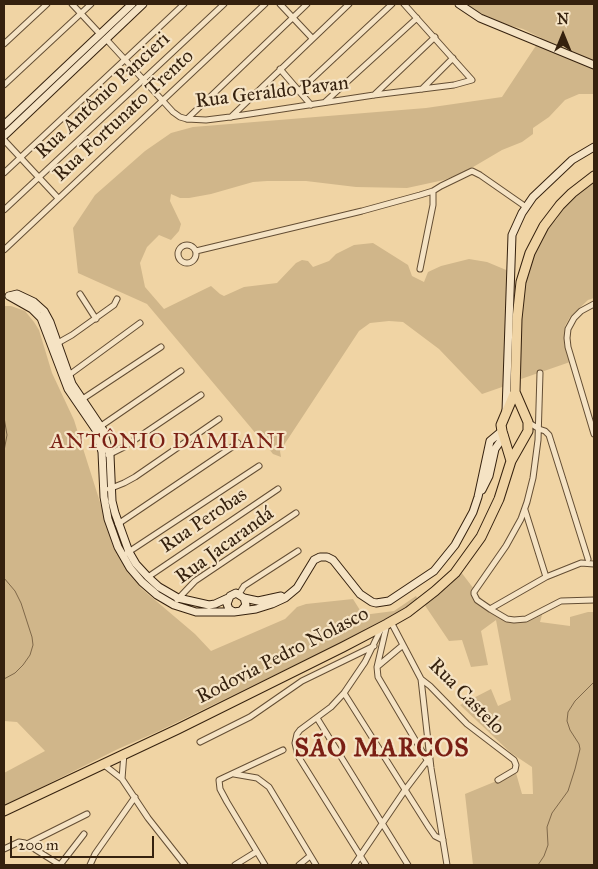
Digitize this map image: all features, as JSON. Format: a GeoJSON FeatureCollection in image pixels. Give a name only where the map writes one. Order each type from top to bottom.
{"type":"FeatureCollection","features":[{"type":"Feature","properties":{"kind":"highway","name":"Rodovia Pedro Nolasco"},"geometry":{"type":"LineString","coordinates":[[4,812],[124,753],[178,729],[387,624],[422,601],[445,582],[481,537],[495,510],[511,460],[529,427],[516,392],[517,310],[521,282],[527,262],[540,233],[554,212],[572,193],[594,176]]}},
{"type":"Feature","properties":{"kind":"highway","name":"Rodovia Pedro Nolasco"},"geometry":{"type":"LineString","coordinates":[[511,460],[501,425],[516,392]]}},
{"type":"Feature","properties":{"kind":"highway"},"geometry":{"type":"LineString","coordinates":[[506,414],[512,410],[517,410],[526,418]]}},
{"type":"Feature","properties":{"kind":"highway"},"geometry":{"type":"LineString","coordinates":[[503,434],[511,439],[518,439],[526,435]]}},
{"type":"Feature","properties":{"kind":"street"},"geometry":{"type":"LineString","coordinates":[[4,44],[47,4]]}},
{"type":"Feature","properties":{"kind":"street","name":"Rua Geraldo Pavan"},"geometry":{"type":"LineString","coordinates":[[72,4],[162,100],[176,114],[187,119],[206,120],[230,117],[469,82],[472,78],[453,58]]}},
{"type":"Feature","properties":{"kind":"street"},"geometry":{"type":"LineString","coordinates":[[4,85],[91,4]]}},
{"type":"Feature","properties":{"kind":"street"},"geometry":{"type":"LineString","coordinates":[[4,136],[132,4]]}},
{"type":"Feature","properties":{"kind":"street"},"geometry":{"type":"LineString","coordinates":[[4,125],[103,36],[143,4]]}},
{"type":"Feature","properties":{"kind":"street"},"geometry":{"type":"LineString","coordinates":[[4,173],[184,4]]}},
{"type":"Feature","properties":{"kind":"street","name":"Rua Antônio Pancieri"},"geometry":{"type":"LineString","coordinates":[[4,210],[224,4]]}},
{"type":"Feature","properties":{"kind":"street","name":"Rua Fortunato Trento"},"geometry":{"type":"LineString","coordinates":[[4,250],[265,4]]}},
{"type":"Feature","properties":{"kind":"street"},"geometry":{"type":"LineString","coordinates":[[280,4],[312,38]]}},
{"type":"Feature","properties":{"kind":"street"},"geometry":{"type":"LineString","coordinates":[[187,119],[307,4]]}},
{"type":"Feature","properties":{"kind":"street"},"geometry":{"type":"LineString","coordinates":[[230,117],[349,4]]}},
{"type":"Feature","properties":{"kind":"street"},"geometry":{"type":"LineString","coordinates":[[299,91],[392,4]]}},
{"type":"Feature","properties":{"kind":"street"},"geometry":{"type":"LineString","coordinates":[[404,4],[453,58],[422,89]]}},
{"type":"Feature","properties":{"kind":"street"},"geometry":{"type":"LineString","coordinates":[[459,4],[480,18],[594,65]]}},
{"type":"Feature","properties":{"kind":"street"},"geometry":{"type":"LineString","coordinates":[[324,103],[417,18]]}},
{"type":"Feature","properties":{"kind":"street"},"geometry":{"type":"LineString","coordinates":[[374,95],[435,37]]}},
{"type":"Feature","properties":{"kind":"street"},"geometry":{"type":"LineString","coordinates":[[280,68],[311,105]]}},
{"type":"Feature","properties":{"kind":"street"},"geometry":{"type":"LineString","coordinates":[[4,140],[58,198]]}},
{"type":"Feature","properties":{"kind":"street"},"geometry":{"type":"LineString","coordinates":[[506,414],[511,287],[510,245],[514,229],[526,207],[540,190],[572,160],[594,146]]}},
{"type":"Feature","properties":{"kind":"street"},"geometry":{"type":"LineString","coordinates":[[196,251],[433,192],[472,171],[526,207]]}},
{"type":"Feature","properties":{"kind":"street"},"geometry":{"type":"LineString","coordinates":[[420,269],[433,205],[433,192]]}},
{"type":"Feature","properties":{"kind":"street"},"geometry":{"type":"LineString","coordinates":[[6,296],[17,294],[34,302],[44,311],[50,322],[64,381],[101,426],[105,434],[106,456],[103,490],[110,526],[142,582],[157,595],[176,601],[209,606],[233,594],[258,602],[289,594]]}},
{"type":"Feature","properties":{"kind":"street"},"geometry":{"type":"LineString","coordinates":[[80,294],[96,319]]}},
{"type":"Feature","properties":{"kind":"street"},"geometry":{"type":"LineString","coordinates":[[54,344],[96,319],[114,306],[117,299]]}},
{"type":"Feature","properties":{"kind":"street"},"geometry":{"type":"LineString","coordinates":[[594,304],[581,311],[574,318],[568,329],[567,338],[594,434]]}},
{"type":"Feature","properties":{"kind":"street"},"geometry":{"type":"LineString","coordinates":[[69,375],[140,323]]}},
{"type":"Feature","properties":{"kind":"street"},"geometry":{"type":"LineString","coordinates":[[54,344],[79,401],[96,430],[106,456],[112,488],[112,502],[126,554],[159,587],[176,601],[196,612],[238,612],[272,604],[289,594],[300,583],[314,560],[324,557],[333,560],[365,598],[376,603],[389,601],[434,571],[461,535],[473,512],[478,497],[490,441],[503,434]]}},
{"type":"Feature","properties":{"kind":"street"},"geometry":{"type":"LineString","coordinates":[[79,401],[161,346]]}},
{"type":"Feature","properties":{"kind":"street"},"geometry":{"type":"LineString","coordinates":[[101,426],[181,371]]}},
{"type":"Feature","properties":{"kind":"street"},"geometry":{"type":"LineString","coordinates":[[540,373],[538,440],[533,478],[525,510],[506,546],[474,592],[477,600],[510,620],[523,620],[561,601],[594,600]]}},
{"type":"Feature","properties":{"kind":"street"},"geometry":{"type":"LineString","coordinates":[[106,456],[201,395]]}},
{"type":"Feature","properties":{"kind":"street"},"geometry":{"type":"LineString","coordinates":[[526,418],[538,429],[545,430],[552,441],[588,559]]}},
{"type":"Feature","properties":{"kind":"street"},"geometry":{"type":"LineString","coordinates":[[103,490],[112,488],[135,477],[220,419]]}},
{"type":"Feature","properties":{"kind":"street"},"geometry":{"type":"LineString","coordinates":[[526,435],[533,435],[538,440]]}},
{"type":"Feature","properties":{"kind":"street"},"geometry":{"type":"LineString","coordinates":[[118,524],[238,443]]}},
{"type":"Feature","properties":{"kind":"street"},"geometry":{"type":"LineString","coordinates":[[126,554],[259,466]]}},
{"type":"Feature","properties":{"kind":"street","name":"Rua Perobas"},"geometry":{"type":"LineString","coordinates":[[148,577],[278,489]]}},
{"type":"Feature","properties":{"kind":"street"},"geometry":{"type":"LineString","coordinates":[[525,510],[546,577]]}},
{"type":"Feature","properties":{"kind":"street","name":"Rua Jacarandá"},"geometry":{"type":"LineString","coordinates":[[176,601],[196,581],[296,513]]}},
{"type":"Feature","properties":{"kind":"street"},"geometry":{"type":"LineString","coordinates":[[238,612],[246,605],[242,596],[244,586],[298,551]]}},
{"type":"Feature","properties":{"kind":"street"},"geometry":{"type":"LineString","coordinates":[[490,609],[546,577],[582,563],[594,554]]}},
{"type":"Feature","properties":{"kind":"street"},"geometry":{"type":"LineString","coordinates":[[582,563],[594,564]]}},
{"type":"Feature","properties":{"kind":"street"},"geometry":{"type":"LineString","coordinates":[[228,598],[228,607],[238,612]]}},
{"type":"Feature","properties":{"kind":"street"},"geometry":{"type":"LineString","coordinates":[[366,865],[298,756],[295,743],[300,730],[331,708],[344,693],[387,624]]}},
{"type":"Feature","properties":{"kind":"street"},"geometry":{"type":"LineString","coordinates":[[387,624],[377,672],[380,681],[431,768]]}},
{"type":"Feature","properties":{"kind":"street","name":"Rua Castelo"},"geometry":{"type":"LineString","coordinates":[[387,624],[402,644],[421,679],[467,724],[514,760],[515,770],[498,780]]}},
{"type":"Feature","properties":{"kind":"street"},"geometry":{"type":"LineString","coordinates":[[378,666],[402,644]]}},
{"type":"Feature","properties":{"kind":"street"},"geometry":{"type":"LineString","coordinates":[[200,742],[250,717],[302,681],[374,646]]}},
{"type":"Feature","properties":{"kind":"street"},"geometry":{"type":"LineString","coordinates":[[421,679],[431,768],[447,865]]}},
{"type":"Feature","properties":{"kind":"street"},"geometry":{"type":"LineString","coordinates":[[344,693],[432,832],[443,840]]}},
{"type":"Feature","properties":{"kind":"street"},"geometry":{"type":"LineString","coordinates":[[317,718],[408,865]]}},
{"type":"Feature","properties":{"kind":"street"},"geometry":{"type":"LineString","coordinates":[[264,865],[223,794],[219,780],[284,750]]}},
{"type":"Feature","properties":{"kind":"street"},"geometry":{"type":"LineString","coordinates":[[122,779],[124,753]]}},
{"type":"Feature","properties":{"kind":"street"},"geometry":{"type":"LineString","coordinates":[[354,865],[427,761]]}},
{"type":"Feature","properties":{"kind":"street"},"geometry":{"type":"LineString","coordinates":[[102,764],[122,779],[148,818],[185,865]]}},
{"type":"Feature","properties":{"kind":"street"},"geometry":{"type":"LineString","coordinates":[[234,774],[257,778],[269,787],[316,865]]}},
{"type":"Feature","properties":{"kind":"street"},"geometry":{"type":"LineString","coordinates":[[90,865],[95,854],[135,797]]}},
{"type":"Feature","properties":{"kind":"street"},"geometry":{"type":"LineString","coordinates":[[27,844],[87,814]]}},
{"type":"Feature","properties":{"kind":"street"},"geometry":{"type":"LineString","coordinates":[[4,849],[19,842],[27,844],[60,865],[84,834]]}},
{"type":"Feature","properties":{"kind":"street"},"geometry":{"type":"LineString","coordinates":[[235,865],[256,852]]}},
{"type":"Feature","properties":{"kind":"street"},"geometry":{"type":"LineString","coordinates":[[299,865],[310,856]]}},
{"type":"Feature","properties":{"kind":"shaded area"},"geometry":{"type":"Polygon","coordinates":[[[465,4],[594,4],[594,94],[579,94],[565,100],[549,117],[533,128],[533,134],[522,142],[502,150],[463,173],[444,180],[407,188],[356,187],[306,181],[267,181],[253,182],[189,198],[180,198],[171,194],[170,201],[181,224],[179,231],[171,240],[159,235],[147,247],[140,263],[145,287],[164,309],[211,286],[224,296],[244,287],[277,283],[296,263],[302,260],[308,261],[313,267],[329,261],[336,254],[354,245],[373,243],[408,265],[412,276],[424,282],[428,272],[441,266],[469,259],[487,262],[511,272],[510,274],[515,282],[505,386],[482,394],[439,349],[403,322],[370,323],[359,331],[280,451],[281,457],[273,454],[147,304],[78,273],[73,228],[95,195],[145,151],[171,133],[193,127],[426,108],[502,97],[541,38],[523,29],[500,23],[465,4]]]}},
{"type":"Feature","properties":{"kind":"shaded area"},"geometry":{"type":"Polygon","coordinates":[[[594,180],[594,298],[588,300],[570,317],[565,326],[564,344],[570,362],[521,379],[521,307],[529,258],[550,224],[556,220],[565,205],[582,188],[594,180]]]}},
{"type":"Feature","properties":{"kind":"shaded area"},"geometry":{"type":"Polygon","coordinates":[[[4,306],[11,306],[25,311],[39,330],[52,373],[74,420],[111,537],[128,573],[142,589],[195,634],[211,651],[285,619],[297,607],[306,604],[353,599],[363,615],[394,611],[416,596],[418,600],[324,651],[118,749],[4,806],[4,773],[45,751],[17,722],[4,721],[4,306]]]}},
{"type":"Feature","properties":{"kind":"shaded area"},"geometry":{"type":"Polygon","coordinates":[[[461,572],[483,601],[509,620],[525,621],[544,608],[540,622],[570,626],[570,617],[594,612],[594,865],[473,865],[465,794],[516,773],[522,794],[533,794],[532,767],[511,753],[460,705],[491,689],[498,706],[511,700],[496,620],[481,631],[488,665],[471,667],[462,640],[449,641],[424,604],[461,572]]]}},
{"type":"Feature","properties":{"kind":"waterway"},"geometry":{"type":"LineString","coordinates":[[4,417],[7,435],[4,451]]}},
{"type":"Feature","properties":{"kind":"waterway"},"geometry":{"type":"LineString","coordinates":[[4,578],[15,591],[21,603],[33,645],[30,655],[23,665],[15,673],[4,679]]}},
{"type":"Feature","properties":{"kind":"waterway"},"geometry":{"type":"LineString","coordinates":[[538,865],[548,845],[547,827],[552,813],[568,791],[580,749],[567,721],[568,712],[575,701],[594,682]]}},
{"type":"Feature","properties":{"kind":"district","name":"ANTÔNIO DAMIANI"},"geometry":{"type":"Point","coordinates":[168,443]}},
{"type":"Feature","properties":{"kind":"district","name":"SÃO MARCOS"},"geometry":{"type":"Point","coordinates":[382,750]}}]}
